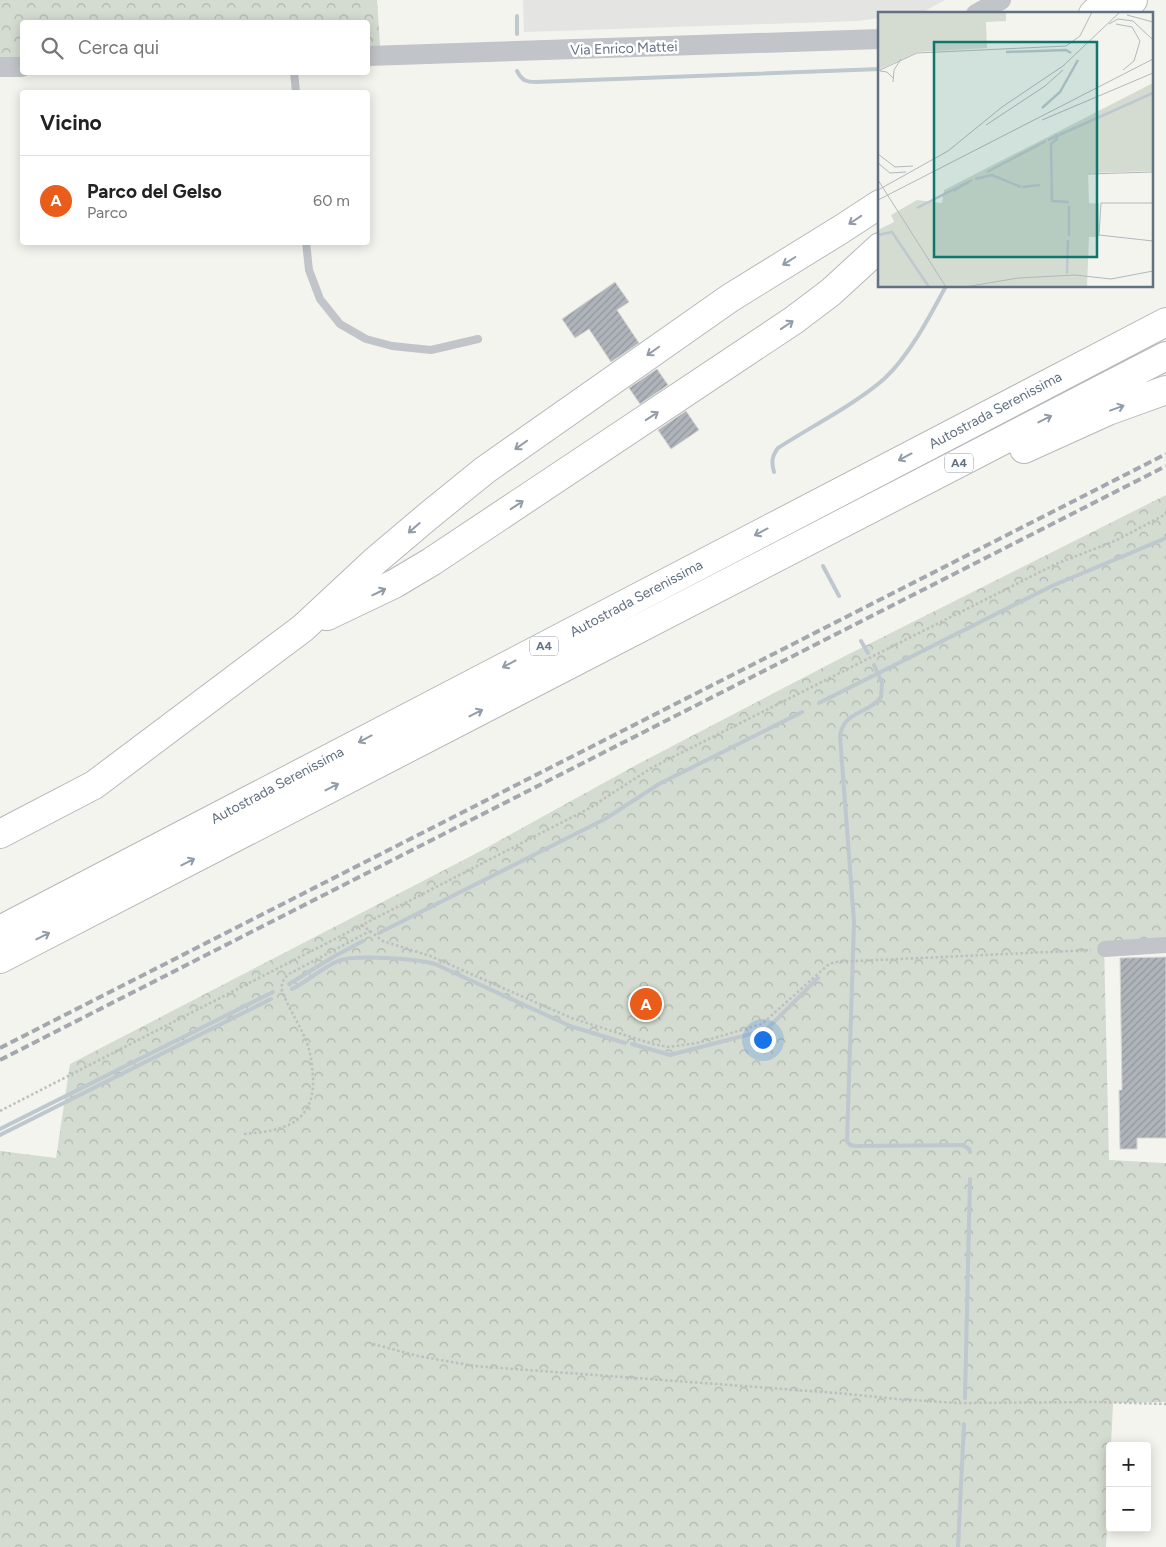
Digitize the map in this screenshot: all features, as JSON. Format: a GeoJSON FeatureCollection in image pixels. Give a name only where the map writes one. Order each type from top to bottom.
{"type":"FeatureCollection","features":[{"type":"Feature","properties":{"kind":"highway"},"geometry":{"type":"LineString","coordinates":[[1095,12],[1106,0]]}},
{"type":"Feature","properties":{"kind":"highway"},"geometry":{"type":"LineString","coordinates":[[1122,12],[1133,0]]}},
{"type":"Feature","properties":{"kind":"highway"},"geometry":{"type":"LineString","coordinates":[[0,834],[94,785],[304,628],[375,561],[427,516],[485,470],[730,298],[878,205]]}},
{"type":"Feature","properties":{"kind":"highway"},"geometry":{"type":"LineString","coordinates":[[304,628],[394,584],[416,571],[666,406],[802,315],[831,292],[878,249]]}},
{"type":"Feature","properties":{"kind":"highway"},"geometry":{"type":"LineString","coordinates":[[1088,361],[1166,306]]}},
{"type":"Feature","properties":{"kind":"highway","name":"Autostrada Serenissima"},"geometry":{"type":"LineString","coordinates":[[0,930],[1166,322]]}},
{"type":"Feature","properties":{"kind":"highway","name":"Autostrada Serenissima"},"geometry":{"type":"LineString","coordinates":[[0,959],[1166,356]]}},
{"type":"Feature","properties":{"kind":"highway"},"geometry":{"type":"LineString","coordinates":[[753,570],[1108,411],[1166,390]]}},
{"type":"Feature","properties":{"kind":"highway"},"geometry":{"type":"LineString","coordinates":[[0,818],[176,723]]}},
{"type":"Feature","properties":{"kind":"street"},"geometry":{"type":"LineString","coordinates":[[980,12],[1001,0]]}},
{"type":"Feature","properties":{"kind":"street","name":"Via Enrico Mattei"},"geometry":{"type":"LineString","coordinates":[[370,56],[878,38]]}},
{"type":"Feature","properties":{"kind":"street"},"geometry":{"type":"LineString","coordinates":[[0,67],[20,67]]}},
{"type":"Feature","properties":{"kind":"street"},"geometry":{"type":"LineString","coordinates":[[1105,949],[1166,944]]}},
{"type":"Feature","properties":{"kind":"lane"},"geometry":{"type":"LineString","coordinates":[[294,75],[296,90]]}},
{"type":"Feature","properties":{"kind":"lane"},"geometry":{"type":"LineString","coordinates":[[306,245],[309,270],[320,299],[340,324],[366,339],[392,346],[431,350],[478,339]]}},
{"type":"Feature","properties":{"kind":"path"},"geometry":{"type":"LineString","coordinates":[[0,1111],[588,808],[653,767],[1056,564],[1117,540],[1166,514]]}},
{"type":"Feature","properties":{"kind":"path"},"geometry":{"type":"LineString","coordinates":[[362,925],[383,941],[438,959],[574,1019],[668,1047],[697,1043],[762,1024],[828,964],[846,960],[1105,949]]}},
{"type":"Feature","properties":{"kind":"path"},"geometry":{"type":"LineString","coordinates":[[244,1134],[264,1132],[298,1121],[307,1111],[312,1099],[313,1084],[310,1055],[306,1042],[282,991],[281,983],[284,978],[370,931]]}},
{"type":"Feature","properties":{"kind":"path"},"geometry":{"type":"LineString","coordinates":[[373,1344],[418,1356],[474,1366],[896,1399],[957,1403],[1094,1402],[1166,1404]]}},
{"type":"Feature","properties":{"kind":"shaded area"},"geometry":{"type":"Polygon","coordinates":[[[523,0],[945,0],[925,11],[878,12],[878,18],[858,21],[524,32],[523,0]]]}},
{"type":"Feature","properties":{"kind":"green space"},"geometry":{"type":"Polygon","coordinates":[[[0,0],[377,0],[380,46],[370,46],[370,20],[20,20],[20,60],[0,61],[0,0]]]}},
{"type":"Feature","properties":{"kind":"green space"},"geometry":{"type":"Polygon","coordinates":[[[1166,495],[1166,939],[1104,943],[1109,1160],[1166,1163],[1166,1402],[1113,1403],[1111,1442],[1106,1442],[1106,1547],[0,1547],[0,1151],[56,1158],[70,1064],[475,854],[638,764],[843,657],[1166,495]]]}},
{"type":"Feature","properties":{"kind":"building"},"geometry":{"type":"Polygon","coordinates":[[[615,282],[629,302],[617,310],[639,343],[611,362],[589,329],[575,338],[562,319],[615,282]]]}},
{"type":"Feature","properties":{"kind":"building"},"geometry":{"type":"Polygon","coordinates":[[[657,369],[668,385],[640,404],[629,388],[657,369]]]}},
{"type":"Feature","properties":{"kind":"building"},"geometry":{"type":"Polygon","coordinates":[[[686,411],[699,430],[671,449],[658,430],[686,411]]]}},
{"type":"Feature","properties":{"kind":"building"},"geometry":{"type":"Polygon","coordinates":[[[1166,957],[1166,1138],[1137,1138],[1137,1149],[1120,1149],[1119,1090],[1122,1090],[1120,958],[1166,957]]]}},
{"type":"Feature","properties":{"kind":"waterway"},"geometry":{"type":"LineString","coordinates":[[517,16],[517,34]]}},
{"type":"Feature","properties":{"kind":"waterway"},"geometry":{"type":"LineString","coordinates":[[517,71],[525,80],[536,82],[878,69]]}},
{"type":"Feature","properties":{"kind":"waterway"},"geometry":{"type":"LineString","coordinates":[[774,472],[773,459],[778,448],[860,398],[893,370],[918,335],[945,288]]}},
{"type":"Feature","properties":{"kind":"waterway"},"geometry":{"type":"LineString","coordinates":[[819,703],[1052,586],[1166,538]]}},
{"type":"Feature","properties":{"kind":"waterway"},"geometry":{"type":"LineString","coordinates":[[823,566],[839,596]]}},
{"type":"Feature","properties":{"kind":"waterway"},"geometry":{"type":"LineString","coordinates":[[861,641],[868,653]]}},
{"type":"Feature","properties":{"kind":"waterway"},"geometry":{"type":"LineString","coordinates":[[874,665],[882,683],[881,697],[876,703],[846,721],[840,736],[854,922],[847,1141],[850,1145],[856,1146],[963,1145],[970,1152]]}},
{"type":"Feature","properties":{"kind":"waterway"},"geometry":{"type":"LineString","coordinates":[[379,933],[605,819],[659,784],[802,712]]}},
{"type":"Feature","properties":{"kind":"waterway"},"geometry":{"type":"LineString","coordinates":[[289,984],[363,941]]}},
{"type":"Feature","properties":{"kind":"waterway"},"geometry":{"type":"LineString","coordinates":[[292,989],[332,964],[346,959],[386,958],[427,962],[570,1026],[625,1043]]}},
{"type":"Feature","properties":{"kind":"waterway"},"geometry":{"type":"LineString","coordinates":[[768,1028],[818,978]]}},
{"type":"Feature","properties":{"kind":"waterway"},"geometry":{"type":"LineString","coordinates":[[0,1129],[273,992]]}},
{"type":"Feature","properties":{"kind":"waterway"},"geometry":{"type":"LineString","coordinates":[[0,1135],[271,999]]}},
{"type":"Feature","properties":{"kind":"waterway"},"geometry":{"type":"LineString","coordinates":[[632,1044],[670,1055],[762,1031]]}},
{"type":"Feature","properties":{"kind":"waterway"},"geometry":{"type":"LineString","coordinates":[[965,1398],[970,1179]]}},
{"type":"Feature","properties":{"kind":"waterway"},"geometry":{"type":"LineString","coordinates":[[958,1547],[964,1424]]}},
{"type":"Feature","properties":{"kind":"railway"},"geometry":{"type":"LineString","coordinates":[[0,1048],[1166,454]]}},
{"type":"Feature","properties":{"kind":"railway"},"geometry":{"type":"LineString","coordinates":[[0,1060],[1166,466]]}},
{"type":"Feature","properties":{"kind":"place","name":"Parco del Gelso"},"geometry":{"type":"Point","coordinates":[646,1004]}}]}
